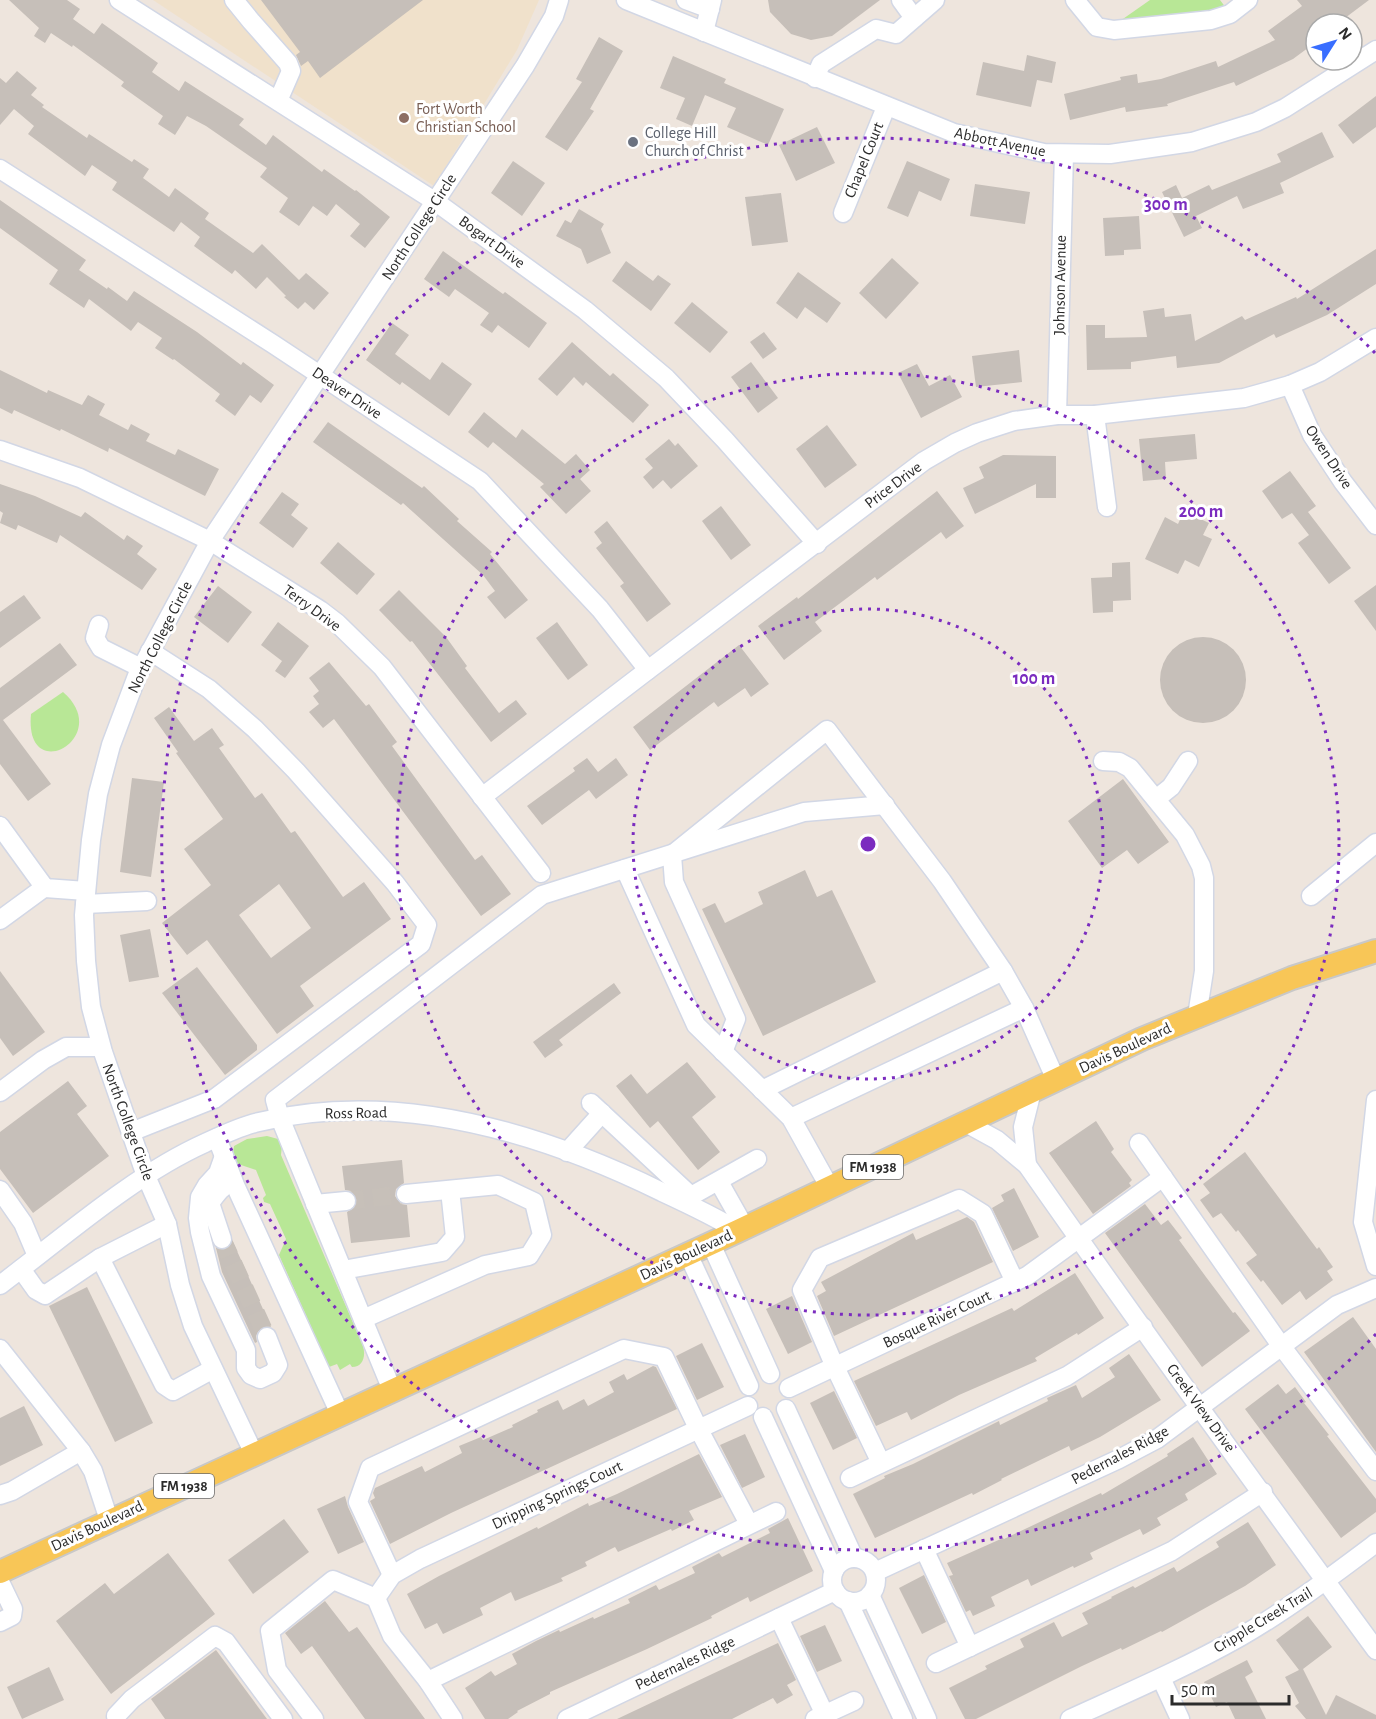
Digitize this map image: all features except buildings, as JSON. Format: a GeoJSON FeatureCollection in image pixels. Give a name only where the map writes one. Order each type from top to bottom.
{"type":"FeatureCollection","features":[{"type":"Feature","properties":{"kind":"main road","name":"Davis Boulevard"},"geometry":{"type":"LineString","coordinates":[[0,1572],[711,1244],[1032,1091],[1197,1016],[1292,978],[1376,951]]}},
{"type":"Feature","properties":{"kind":"street","name":"Bogart Drive"},"geometry":{"type":"LineString","coordinates":[[119,0],[436,202],[585,310],[666,378],[725,440],[817,544]]}},
{"type":"Feature","properties":{"kind":"street"},"geometry":{"type":"LineString","coordinates":[[234,0],[288,63],[291,71],[278,102]]}},
{"type":"Feature","properties":{"kind":"street","name":"North College Circle"},"geometry":{"type":"LineString","coordinates":[[254,1454],[193,1326],[180,1285],[167,1224],[146,1176],[101,1047],[91,1006],[85,926],[91,840],[98,794],[111,745],[141,668],[210,541],[525,66],[554,16],[559,0]]}},
{"type":"Feature","properties":{"kind":"street","name":"Abbott Avenue"},"geometry":{"type":"LineString","coordinates":[[626,0],[954,133],[1044,153],[1110,154],[1192,142],[1256,122],[1285,108],[1376,50]]}},
{"type":"Feature","properties":{"kind":"street"},"geometry":{"type":"LineString","coordinates":[[686,0],[711,4],[704,32]]}},
{"type":"Feature","properties":{"kind":"street"},"geometry":{"type":"LineString","coordinates":[[901,0],[914,18]]}},
{"type":"Feature","properties":{"kind":"street"},"geometry":{"type":"LineString","coordinates":[[815,78],[821,64],[876,29],[896,34],[935,0]]}},
{"type":"Feature","properties":{"kind":"street"},"geometry":{"type":"LineString","coordinates":[[1075,0],[1097,27],[1114,30],[1211,20],[1230,14],[1248,0]]}},
{"type":"Feature","properties":{"kind":"street","name":"Chapel Court"},"geometry":{"type":"LineString","coordinates":[[843,213],[886,107]]}},
{"type":"Feature","properties":{"kind":"street","name":"Johnson Avenue"},"geometry":{"type":"LineString","coordinates":[[1057,415],[1064,154]]}},
{"type":"Feature","properties":{"kind":"street","name":"Deaver Drive"},"geometry":{"type":"LineString","coordinates":[[0,170],[321,375],[480,481],[600,609],[648,670]]}},
{"type":"Feature","properties":{"kind":"street","name":"Price Drive"},"geometry":{"type":"LineString","coordinates":[[482,797],[924,461],[955,443],[1014,421],[1057,415],[1095,415],[1244,398],[1290,385],[1320,372],[1352,355],[1376,338]]}},
{"type":"Feature","properties":{"kind":"street","name":"Owen Drive"},"geometry":{"type":"LineString","coordinates":[[1290,385],[1312,435],[1343,482],[1376,525]]}},
{"type":"Feature","properties":{"kind":"street"},"geometry":{"type":"LineString","coordinates":[[1095,415],[1107,507]]}},
{"type":"Feature","properties":{"kind":"street","name":"Terry Drive"},"geometry":{"type":"LineString","coordinates":[[0,450],[80,478],[210,541],[320,610],[382,667],[540,873]]}},
{"type":"Feature","properties":{"kind":"street"},"geometry":{"type":"LineString","coordinates":[[99,625],[95,638],[100,648],[141,668]]}},
{"type":"Feature","properties":{"kind":"street"},"geometry":{"type":"LineString","coordinates":[[131,1132],[214,1099],[421,944],[427,925],[395,883],[296,771],[255,729],[208,689],[150,651]]}},
{"type":"Feature","properties":{"kind":"street"},"geometry":{"type":"LineString","coordinates":[[672,855],[827,730],[942,881],[1003,971],[1024,1008],[1056,1080]]}},
{"type":"Feature","properties":{"kind":"street"},"geometry":{"type":"LineString","coordinates":[[1103,761],[1119,762],[1130,768],[1185,835],[1201,866],[1204,878],[1204,971],[1197,1016]]}},
{"type":"Feature","properties":{"kind":"street"},"geometry":{"type":"LineString","coordinates":[[1156,799],[1171,787],[1188,761]]}},
{"type":"Feature","properties":{"kind":"street"},"geometry":{"type":"LineString","coordinates":[[392,1390],[280,1118],[275,1100],[542,895],[804,812],[885,805]]}},
{"type":"Feature","properties":{"kind":"street"},"geometry":{"type":"LineString","coordinates":[[0,826],[45,887],[86,897],[147,901]]}},
{"type":"Feature","properties":{"kind":"street"},"geometry":{"type":"LineString","coordinates":[[1311,896],[1376,843]]}},
{"type":"Feature","properties":{"kind":"street"},"geometry":{"type":"LineString","coordinates":[[672,855],[674,882],[736,1018],[723,1052]]}},
{"type":"Feature","properties":{"kind":"street"},"geometry":{"type":"LineString","coordinates":[[625,869],[696,1025],[792,1118],[830,1188]]}},
{"type":"Feature","properties":{"kind":"street"},"geometry":{"type":"LineString","coordinates":[[0,920],[45,887]]}},
{"type":"Feature","properties":{"kind":"street"},"geometry":{"type":"LineString","coordinates":[[762,1090],[1003,971]]}},
{"type":"Feature","properties":{"kind":"street"},"geometry":{"type":"LineString","coordinates":[[792,1118],[1024,1008]]}},
{"type":"Feature","properties":{"kind":"street"},"geometry":{"type":"LineString","coordinates":[[0,1092],[43,1060],[66,1047],[101,1047]]}},
{"type":"Feature","properties":{"kind":"street","name":"Creek View Drive"},"geometry":{"type":"LineString","coordinates":[[1027,1165],[1023,1127],[1032,1091]]}},
{"type":"Feature","properties":{"kind":"street"},"geometry":{"type":"LineString","coordinates":[[1376,1100],[1363,1222],[1376,1266]]}},
{"type":"Feature","properties":{"kind":"street"},"geometry":{"type":"LineString","coordinates":[[567,1152],[597,1108],[691,1196],[757,1159]]}},
{"type":"Feature","properties":{"kind":"street","name":"Ross Road"},"geometry":{"type":"LineString","coordinates":[[0,1285],[146,1176],[174,1159],[258,1122],[304,1114],[379,1110],[477,1123],[612,1168],[742,1229]]}},
{"type":"Feature","properties":{"kind":"street","name":"Creek View Drive"},"geometry":{"type":"LineString","coordinates":[[966,1123],[997,1140],[1027,1165],[1200,1409],[1263,1492],[1376,1650]]}},
{"type":"Feature","properties":{"kind":"street"},"geometry":{"type":"LineString","coordinates":[[218,1138],[233,1181],[340,1414]]}},
{"type":"Feature","properties":{"kind":"street"},"geometry":{"type":"LineString","coordinates":[[1139,1143],[1282,1347],[1376,1471]]}},
{"type":"Feature","properties":{"kind":"street"},"geometry":{"type":"LineString","coordinates":[[224,1156],[218,1173],[203,1191],[198,1206],[200,1232],[211,1276],[246,1350],[246,1368],[251,1375],[260,1379],[267,1377],[278,1365],[267,1337]]}},
{"type":"Feature","properties":{"kind":"street"},"geometry":{"type":"LineString","coordinates":[[648,1185],[662,1170]]}},
{"type":"Feature","properties":{"kind":"street","name":"Bosque River Court"},"geometry":{"type":"LineString","coordinates":[[789,1388],[1015,1282],[1163,1177]]}},
{"type":"Feature","properties":{"kind":"street"},"geometry":{"type":"LineString","coordinates":[[222,1239],[210,1203],[217,1192],[233,1181]]}},
{"type":"Feature","properties":{"kind":"street"},"geometry":{"type":"LineString","coordinates":[[719,1182],[742,1229]]}},
{"type":"Feature","properties":{"kind":"street"},"geometry":{"type":"LineString","coordinates":[[363,1319],[485,1265],[528,1256],[542,1235],[534,1202],[498,1185],[406,1194]]}},
{"type":"Feature","properties":{"kind":"street"},"geometry":{"type":"LineString","coordinates":[[0,1190],[23,1222],[37,1256]]}},
{"type":"Feature","properties":{"kind":"street"},"geometry":{"type":"LineString","coordinates":[[343,1270],[442,1252],[456,1237],[450,1190]]}},
{"type":"Feature","properties":{"kind":"street"},"geometry":{"type":"LineString","coordinates":[[881,1463],[835,1367],[802,1290],[820,1258],[958,1199],[983,1214],[1015,1282]]}},
{"type":"Feature","properties":{"kind":"street"},"geometry":{"type":"LineString","coordinates":[[315,1204],[346,1201]]}},
{"type":"Feature","properties":{"kind":"street"},"geometry":{"type":"LineString","coordinates":[[21,1269],[36,1290],[45,1295],[100,1258],[167,1224]]}},
{"type":"Feature","properties":{"kind":"street"},"geometry":{"type":"LineString","coordinates":[[711,1244],[770,1374]]}},
{"type":"Feature","properties":{"kind":"street"},"geometry":{"type":"LineString","coordinates":[[688,1254],[749,1386]]}},
{"type":"Feature","properties":{"kind":"street"},"geometry":{"type":"LineString","coordinates":[[100,1258],[164,1385],[174,1391],[213,1369]]}},
{"type":"Feature","properties":{"kind":"street","name":"Pedernales Ridge"},"geometry":{"type":"LineString","coordinates":[[875,1572],[1119,1459],[1157,1439],[1337,1305],[1376,1287]]}},
{"type":"Feature","properties":{"kind":"street"},"geometry":{"type":"LineString","coordinates":[[850,1478],[1067,1376],[1143,1327]]}},
{"type":"Feature","properties":{"kind":"street"},"geometry":{"type":"LineString","coordinates":[[392,1575],[358,1502],[370,1468],[624,1349],[664,1357],[698,1428],[749,1524]]}},
{"type":"Feature","properties":{"kind":"street"},"geometry":{"type":"LineString","coordinates":[[1,1354],[81,1451],[93,1471],[109,1520]]}},
{"type":"Feature","properties":{"kind":"street"},"geometry":{"type":"LineString","coordinates":[[770,1374],[779,1377],[789,1388],[790,1399],[786,1409],[776,1417],[763,1417],[754,1413],[748,1406],[746,1396],[749,1386],[760,1376],[770,1374]]}},
{"type":"Feature","properties":{"kind":"street","name":"Dripping Springs Court"},"geometry":{"type":"LineString","coordinates":[[376,1598],[392,1575],[420,1559],[748,1406]]}},
{"type":"Feature","properties":{"kind":"street"},"geometry":{"type":"LineString","coordinates":[[786,1409],[854,1558]]}},
{"type":"Feature","properties":{"kind":"street"},"geometry":{"type":"LineString","coordinates":[[763,1417],[834,1571]]}},
{"type":"Feature","properties":{"kind":"street"},"geometry":{"type":"LineString","coordinates":[[0,1495],[12,1491],[81,1451]]}},
{"type":"Feature","properties":{"kind":"street"},"geometry":{"type":"LineString","coordinates":[[936,1663],[1172,1551],[1263,1492]]}},
{"type":"Feature","properties":{"kind":"street"},"geometry":{"type":"LineString","coordinates":[[428,1681],[776,1512]]}},
{"type":"Feature","properties":{"kind":"street","name":"Cripple Creek Trail"},"geometry":{"type":"LineString","coordinates":[[1070,1719],[1161,1678],[1240,1637],[1326,1581],[1376,1543]]}},
{"type":"Feature","properties":{"kind":"street"},"geometry":{"type":"LineString","coordinates":[[924,1549],[970,1647]]}},
{"type":"Feature","properties":{"kind":"street"},"geometry":{"type":"LineString","coordinates":[[842,1596],[860,1601],[870,1595],[876,1582],[875,1572],[866,1562],[854,1558],[844,1560],[834,1571],[832,1581],[842,1596],[903,1719]]}},
{"type":"Feature","properties":{"kind":"street"},"geometry":{"type":"LineString","coordinates":[[314,1719],[277,1670],[270,1631],[333,1580],[376,1598],[392,1636],[428,1681],[453,1719]]}},
{"type":"Feature","properties":{"kind":"street"},"geometry":{"type":"LineString","coordinates":[[0,1582],[13,1609],[12,1616],[0,1622]]}},
{"type":"Feature","properties":{"kind":"street"},"geometry":{"type":"LineString","coordinates":[[870,1595],[927,1719]]}},
{"type":"Feature","properties":{"kind":"street","name":"Pedernales Ridge"},"geometry":{"type":"LineString","coordinates":[[567,1719],[779,1618],[842,1596]]}},
{"type":"Feature","properties":{"kind":"street"},"geometry":{"type":"LineString","coordinates":[[779,1618],[820,1717],[855,1701]]}},
{"type":"Feature","properties":{"kind":"street"},"geometry":{"type":"LineString","coordinates":[[116,1718],[132,1699],[215,1636],[226,1642],[283,1719]]}},
{"type":"Feature","properties":{"kind":"street"},"geometry":{"type":"LineString","coordinates":[[1161,1678],[1180,1719]]}},
{"type":"Feature","properties":{"kind":"shaded area","name":"Fort Worth Christian School"},"geometry":{"type":"Polygon","coordinates":[[[153,0],[539,0],[517,50],[434,186],[153,0]]]}},
{"type":"Feature","properties":{"kind":"green space"},"geometry":{"type":"Polygon","coordinates":[[[1150,0],[1220,0],[1226,8],[1219,12],[1120,21],[1150,0]]]}},
{"type":"Feature","properties":{"kind":"green space"},"geometry":{"type":"Polygon","coordinates":[[[63,692],[76,709],[79,725],[74,738],[64,748],[52,751],[40,748],[32,736],[31,714],[63,692]]]}},
{"type":"Feature","properties":{"kind":"green space"},"geometry":{"type":"Polygon","coordinates":[[[267,1136],[278,1139],[282,1145],[281,1155],[363,1346],[363,1360],[356,1367],[350,1364],[340,1370],[337,1364],[329,1367],[279,1255],[286,1239],[270,1204],[264,1202],[263,1198],[266,1195],[256,1170],[238,1164],[233,1154],[234,1146],[247,1139],[267,1136]]]}},
{"type":"Feature","properties":{"kind":"tunnel"},"geometry":{"type":"LineString","coordinates":[[346,1201],[406,1194]]}},
{"type":"Feature","properties":{"kind":"tunnel"},"geometry":{"type":"LineString","coordinates":[[222,1239],[267,1337]]}},
{"type":"Feature","properties":{"kind":"place","name":"Fort Worth Christian School"},"geometry":{"type":"Point","coordinates":[404,118]}},
{"type":"Feature","properties":{"kind":"place","name":"College Hill Church of Christ"},"geometry":{"type":"Point","coordinates":[633,142]}}]}
